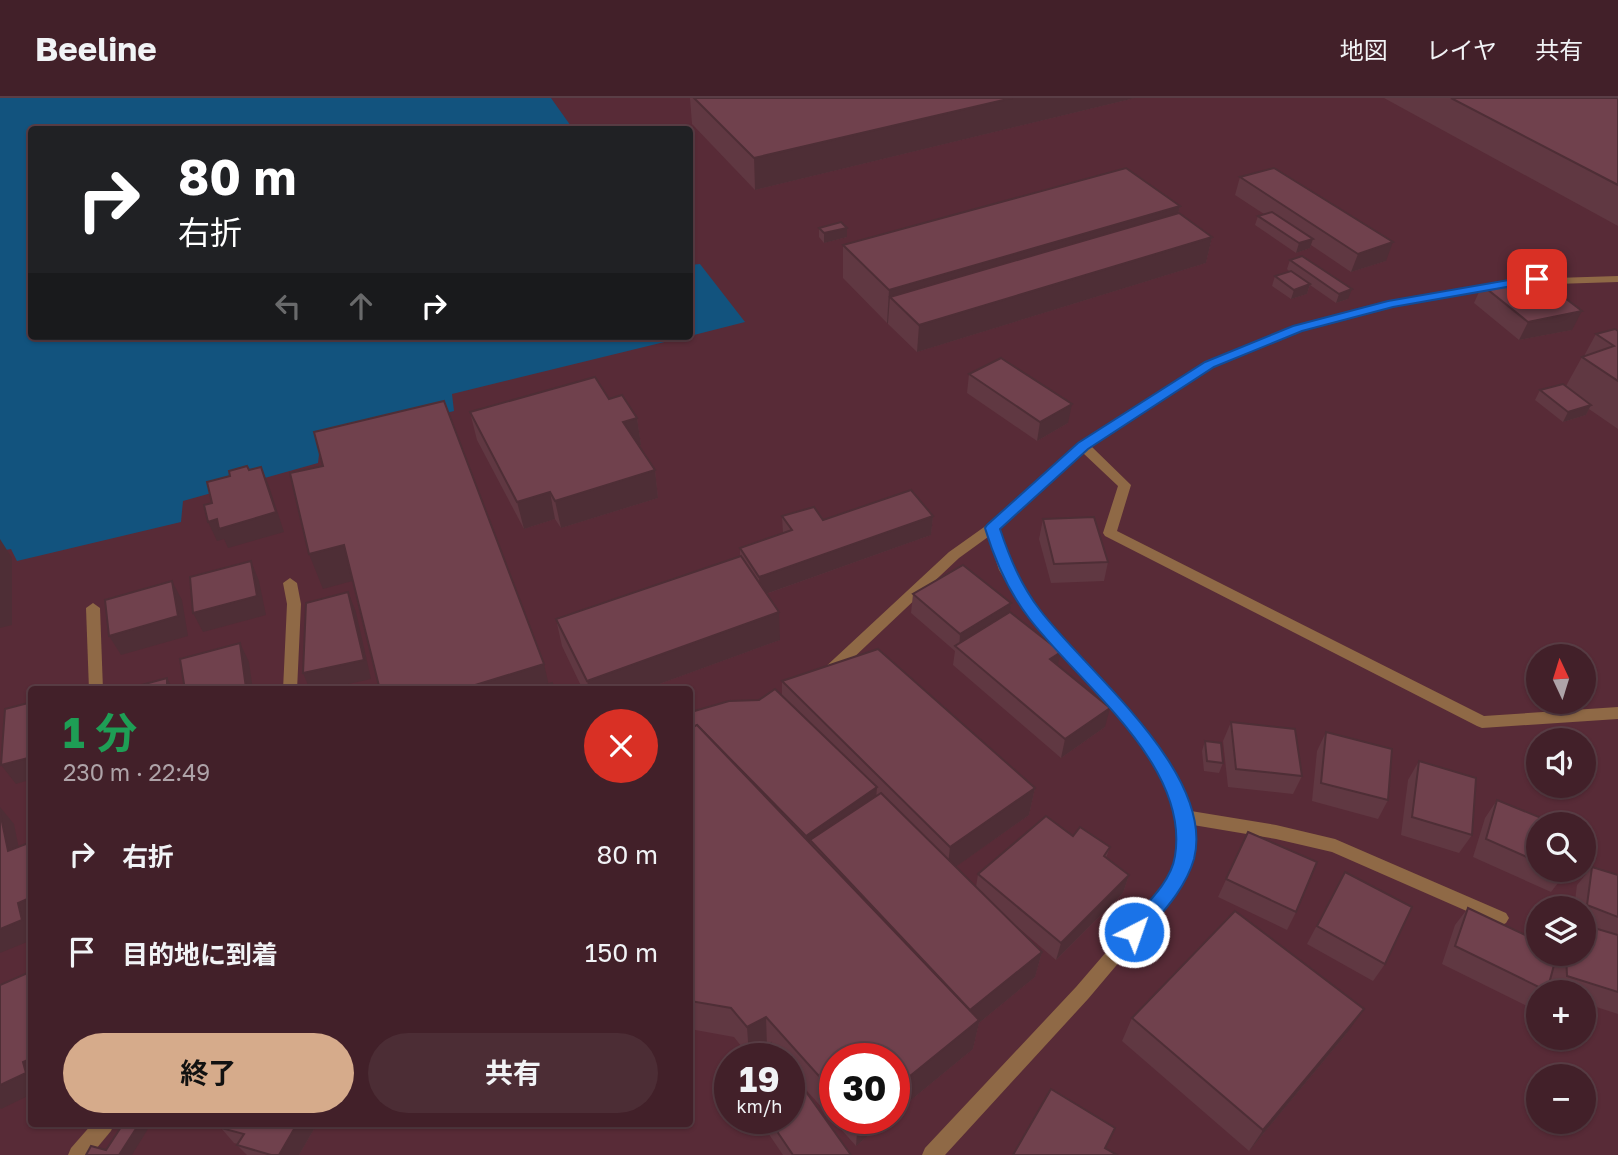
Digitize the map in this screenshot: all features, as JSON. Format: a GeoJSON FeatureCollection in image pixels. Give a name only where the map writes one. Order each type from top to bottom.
{"type":"FeatureCollection","features":[{"type":"Feature","properties":{"kind":"street"},"geometry":{"type":"LineString","coordinates":[[819,682],[944,564],[992,528],[1083,446],[1210,365],[1298,329],[1392,303],[1537,279],[1618,279]]}},
{"type":"Feature","properties":{"kind":"street"},"geometry":{"type":"LineString","coordinates":[[1083,446],[1125,485],[1110,533],[1482,722],[1618,713]]}},
{"type":"Feature","properties":{"kind":"street"},"geometry":{"type":"LineString","coordinates":[[932,1155],[1082,993],[1169,891],[1185,858],[1185,817],[1168,776],[1144,737],[1034,614],[1006,569],[992,528]]}},
{"type":"Feature","properties":{"kind":"street"},"geometry":{"type":"LineString","coordinates":[[290,583],[294,604],[290,686]]}},
{"type":"Feature","properties":{"kind":"street"},"geometry":{"type":"LineString","coordinates":[[93,608],[96,686]]}},
{"type":"Feature","properties":{"kind":"street"},"geometry":{"type":"LineString","coordinates":[[1185,817],[1276,832],[1335,846],[1500,918]]}},
{"type":"Feature","properties":{"kind":"street"},"geometry":{"type":"LineString","coordinates":[[78,1155],[101,1127]]}},
{"type":"Feature","properties":{"kind":"water"},"geometry":{"type":"Polygon","coordinates":[[[0,98],[551,98],[571,126],[28,126],[28,340],[673,340],[452,394],[454,411],[320,446],[318,463],[183,501],[181,522],[17,561],[11,549],[0,551],[0,98]]]}},
{"type":"Feature","properties":{"kind":"water"},"geometry":{"type":"Polygon","coordinates":[[[700,264],[745,322],[693,335],[693,265],[700,264]]]}},
{"type":"Feature","properties":{"kind":"building"},"geometry":{"type":"Polygon","coordinates":[[[694,98],[1012,98],[754,158],[694,98]]]}},
{"type":"Feature","properties":{"kind":"building"},"geometry":{"type":"Polygon","coordinates":[[[1451,98],[1618,98],[1618,185],[1451,98]]]}},
{"type":"Feature","properties":{"kind":"building"},"geometry":{"type":"Polygon","coordinates":[[[1126,168],[1180,206],[889,290],[843,245],[1126,168]]]}},
{"type":"Feature","properties":{"kind":"building"},"geometry":{"type":"Polygon","coordinates":[[[1274,168],[1393,242],[1358,254],[1240,177],[1274,168]]]}},
{"type":"Feature","properties":{"kind":"building"},"geometry":{"type":"Polygon","coordinates":[[[1272,212],[1313,239],[1299,243],[1258,216],[1272,212]]]}},
{"type":"Feature","properties":{"kind":"building"},"geometry":{"type":"Polygon","coordinates":[[[1179,213],[1212,237],[919,325],[890,297],[1179,213]]]}},
{"type":"Feature","properties":{"kind":"building"},"geometry":{"type":"Polygon","coordinates":[[[841,222],[847,228],[824,233],[819,228],[841,222]]]}},
{"type":"Feature","properties":{"kind":"building"},"geometry":{"type":"Polygon","coordinates":[[[1302,256],[1352,289],[1339,294],[1290,260],[1302,256]]]}},
{"type":"Feature","properties":{"kind":"building"},"geometry":{"type":"Polygon","coordinates":[[[1291,271],[1310,284],[1294,290],[1275,276],[1291,271]]]}},
{"type":"Feature","properties":{"kind":"building"},"geometry":{"type":"Polygon","coordinates":[[[1535,275],[1582,311],[1528,322],[1482,285],[1535,275]]]}},
{"type":"Feature","properties":{"kind":"building"},"geometry":{"type":"Polygon","coordinates":[[[1615,329],[1618,331],[1618,381],[1582,357],[1614,346],[1596,334],[1615,329]]]}},
{"type":"Feature","properties":{"kind":"building"},"geometry":{"type":"Polygon","coordinates":[[[1001,358],[1072,404],[1040,422],[969,374],[1001,358]]]}},
{"type":"Feature","properties":{"kind":"building"},"geometry":{"type":"Polygon","coordinates":[[[595,377],[609,399],[622,395],[637,418],[623,422],[655,470],[555,501],[550,492],[517,502],[470,412],[595,377]]]}},
{"type":"Feature","properties":{"kind":"building"},"geometry":{"type":"Polygon","coordinates":[[[1563,384],[1591,405],[1568,412],[1540,390],[1563,384]]]}},
{"type":"Feature","properties":{"kind":"building"},"geometry":{"type":"Polygon","coordinates":[[[444,401],[544,664],[472,686],[379,686],[344,545],[309,554],[290,473],[323,466],[314,432],[444,401]]]}},
{"type":"Feature","properties":{"kind":"building"},"geometry":{"type":"Polygon","coordinates":[[[247,466],[249,470],[261,467],[276,512],[219,529],[217,519],[208,522],[204,505],[212,503],[207,482],[230,476],[229,471],[247,466]]]}},
{"type":"Feature","properties":{"kind":"building"},"geometry":{"type":"Polygon","coordinates":[[[911,490],[933,516],[759,577],[740,548],[792,530],[782,516],[814,507],[823,520],[911,490]]]}},
{"type":"Feature","properties":{"kind":"building"},"geometry":{"type":"Polygon","coordinates":[[[1094,517],[1108,562],[1054,564],[1043,519],[1094,517]]]}},
{"type":"Feature","properties":{"kind":"building"},"geometry":{"type":"Polygon","coordinates":[[[741,556],[779,612],[587,681],[556,619],[741,556]]]}},
{"type":"Feature","properties":{"kind":"building"},"geometry":{"type":"Polygon","coordinates":[[[251,561],[257,596],[193,613],[190,577],[251,561]]]}},
{"type":"Feature","properties":{"kind":"building"},"geometry":{"type":"Polygon","coordinates":[[[963,565],[1011,603],[960,634],[913,594],[963,565]]]}},
{"type":"Feature","properties":{"kind":"building"},"geometry":{"type":"Polygon","coordinates":[[[172,581],[178,616],[109,636],[105,600],[172,581]]]}},
{"type":"Feature","properties":{"kind":"building"},"geometry":{"type":"Polygon","coordinates":[[[348,592],[364,660],[303,673],[306,603],[348,592]]]}},
{"type":"Feature","properties":{"kind":"building"},"geometry":{"type":"Polygon","coordinates":[[[1010,612],[1061,652],[1050,659],[1110,708],[1065,739],[955,646],[1010,612]]]}},
{"type":"Feature","properties":{"kind":"building"},"geometry":{"type":"Polygon","coordinates":[[[240,643],[246,686],[184,686],[180,659],[240,643]]]}},
{"type":"Feature","properties":{"kind":"building"},"geometry":{"type":"Polygon","coordinates":[[[878,649],[1035,788],[950,847],[782,681],[878,649]]]}},
{"type":"Feature","properties":{"kind":"building"},"geometry":{"type":"Polygon","coordinates":[[[167,678],[167,686],[138,686],[167,678]]]}},
{"type":"Feature","properties":{"kind":"building"},"geometry":{"type":"Polygon","coordinates":[[[775,689],[877,787],[806,836],[697,725],[693,727],[693,711],[729,701],[759,700],[775,689]]]}},
{"type":"Feature","properties":{"kind":"building"},"geometry":{"type":"Polygon","coordinates":[[[28,703],[28,758],[1,765],[5,709],[28,703]]]}},
{"type":"Feature","properties":{"kind":"building"},"geometry":{"type":"Polygon","coordinates":[[[1231,722],[1295,729],[1302,776],[1236,769],[1231,722]]]}},
{"type":"Feature","properties":{"kind":"building"},"geometry":{"type":"Polygon","coordinates":[[[697,725],[979,1020],[910,1076],[910,1043],[819,1043],[819,1076],[805,1061],[805,1043],[789,1043],[766,1017],[747,1027],[731,1008],[693,1002],[693,727],[697,725]]]}},
{"type":"Feature","properties":{"kind":"building"},"geometry":{"type":"Polygon","coordinates":[[[1326,732],[1392,749],[1388,800],[1321,783],[1326,732]]]}},
{"type":"Feature","properties":{"kind":"building"},"geometry":{"type":"Polygon","coordinates":[[[1205,741],[1221,743],[1223,763],[1207,761],[1205,741]]]}},
{"type":"Feature","properties":{"kind":"building"},"geometry":{"type":"Polygon","coordinates":[[[1419,761],[1476,778],[1472,835],[1412,817],[1419,761]]]}},
{"type":"Feature","properties":{"kind":"building"},"geometry":{"type":"Polygon","coordinates":[[[881,793],[1042,952],[970,1010],[810,840],[881,793]]]}},
{"type":"Feature","properties":{"kind":"building"},"geometry":{"type":"Polygon","coordinates":[[[1497,800],[1526,812],[1526,857],[1486,839],[1497,800]]]}},
{"type":"Feature","properties":{"kind":"building"},"geometry":{"type":"Polygon","coordinates":[[[0,812],[8,851],[28,843],[28,899],[18,903],[22,920],[0,929],[0,812]]]}},
{"type":"Feature","properties":{"kind":"building"},"geometry":{"type":"Polygon","coordinates":[[[1046,816],[1073,836],[1080,827],[1110,847],[1104,856],[1129,875],[1061,943],[978,874],[1046,816]]]}},
{"type":"Feature","properties":{"kind":"building"},"geometry":{"type":"Polygon","coordinates":[[[1248,832],[1317,862],[1296,912],[1226,879],[1248,832]]]}},
{"type":"Feature","properties":{"kind":"building"},"geometry":{"type":"Polygon","coordinates":[[[1596,868],[1618,875],[1618,917],[1596,908],[1596,896],[1588,896],[1590,882],[1596,882],[1596,868]]]}},
{"type":"Feature","properties":{"kind":"building"},"geometry":{"type":"Polygon","coordinates":[[[1345,872],[1412,907],[1385,964],[1317,926],[1345,872]]]}},
{"type":"Feature","properties":{"kind":"building"},"geometry":{"type":"Polygon","coordinates":[[[1468,908],[1526,935],[1526,966],[1554,966],[1550,980],[1526,981],[1455,946],[1468,908]]]}},
{"type":"Feature","properties":{"kind":"building"},"geometry":{"type":"Polygon","coordinates":[[[1235,911],[1364,1009],[1263,1130],[1132,1018],[1235,911]]]}},
{"type":"Feature","properties":{"kind":"building"},"geometry":{"type":"Polygon","coordinates":[[[1596,929],[1618,935],[1618,992],[1596,985],[1596,980],[1580,980],[1567,976],[1567,966],[1596,966],[1596,929]]]}},
{"type":"Feature","properties":{"kind":"building"},"geometry":{"type":"Polygon","coordinates":[[[28,973],[28,1060],[23,1062],[26,1073],[0,1085],[0,985],[28,973]]]}},
{"type":"Feature","properties":{"kind":"building"},"geometry":{"type":"Polygon","coordinates":[[[1051,1089],[1115,1128],[1105,1148],[1117,1155],[1013,1155],[1051,1089]]]}},
{"type":"Feature","properties":{"kind":"building"},"geometry":{"type":"Polygon","coordinates":[[[805,1090],[819,1110],[819,1134],[836,1134],[851,1155],[793,1155],[779,1134],[805,1134],[805,1090]]]}},
{"type":"Feature","properties":{"kind":"building"},"geometry":{"type":"Polygon","coordinates":[[[121,1127],[137,1127],[119,1155],[86,1155],[91,1146],[106,1150],[121,1127]]]}},
{"type":"Feature","properties":{"kind":"building"},"geometry":{"type":"Polygon","coordinates":[[[295,1127],[279,1155],[237,1145],[244,1134],[221,1128],[295,1127]]]}},
{"type":"Feature","properties":{"kind":"route"},"geometry":{"type":"LineString","coordinates":[[1134,932],[1169,891],[1185,858],[1185,817],[1168,776],[1144,737],[1034,614],[1006,569],[992,528],[1083,446],[1210,365],[1298,329],[1392,303],[1537,279]]}}]}
